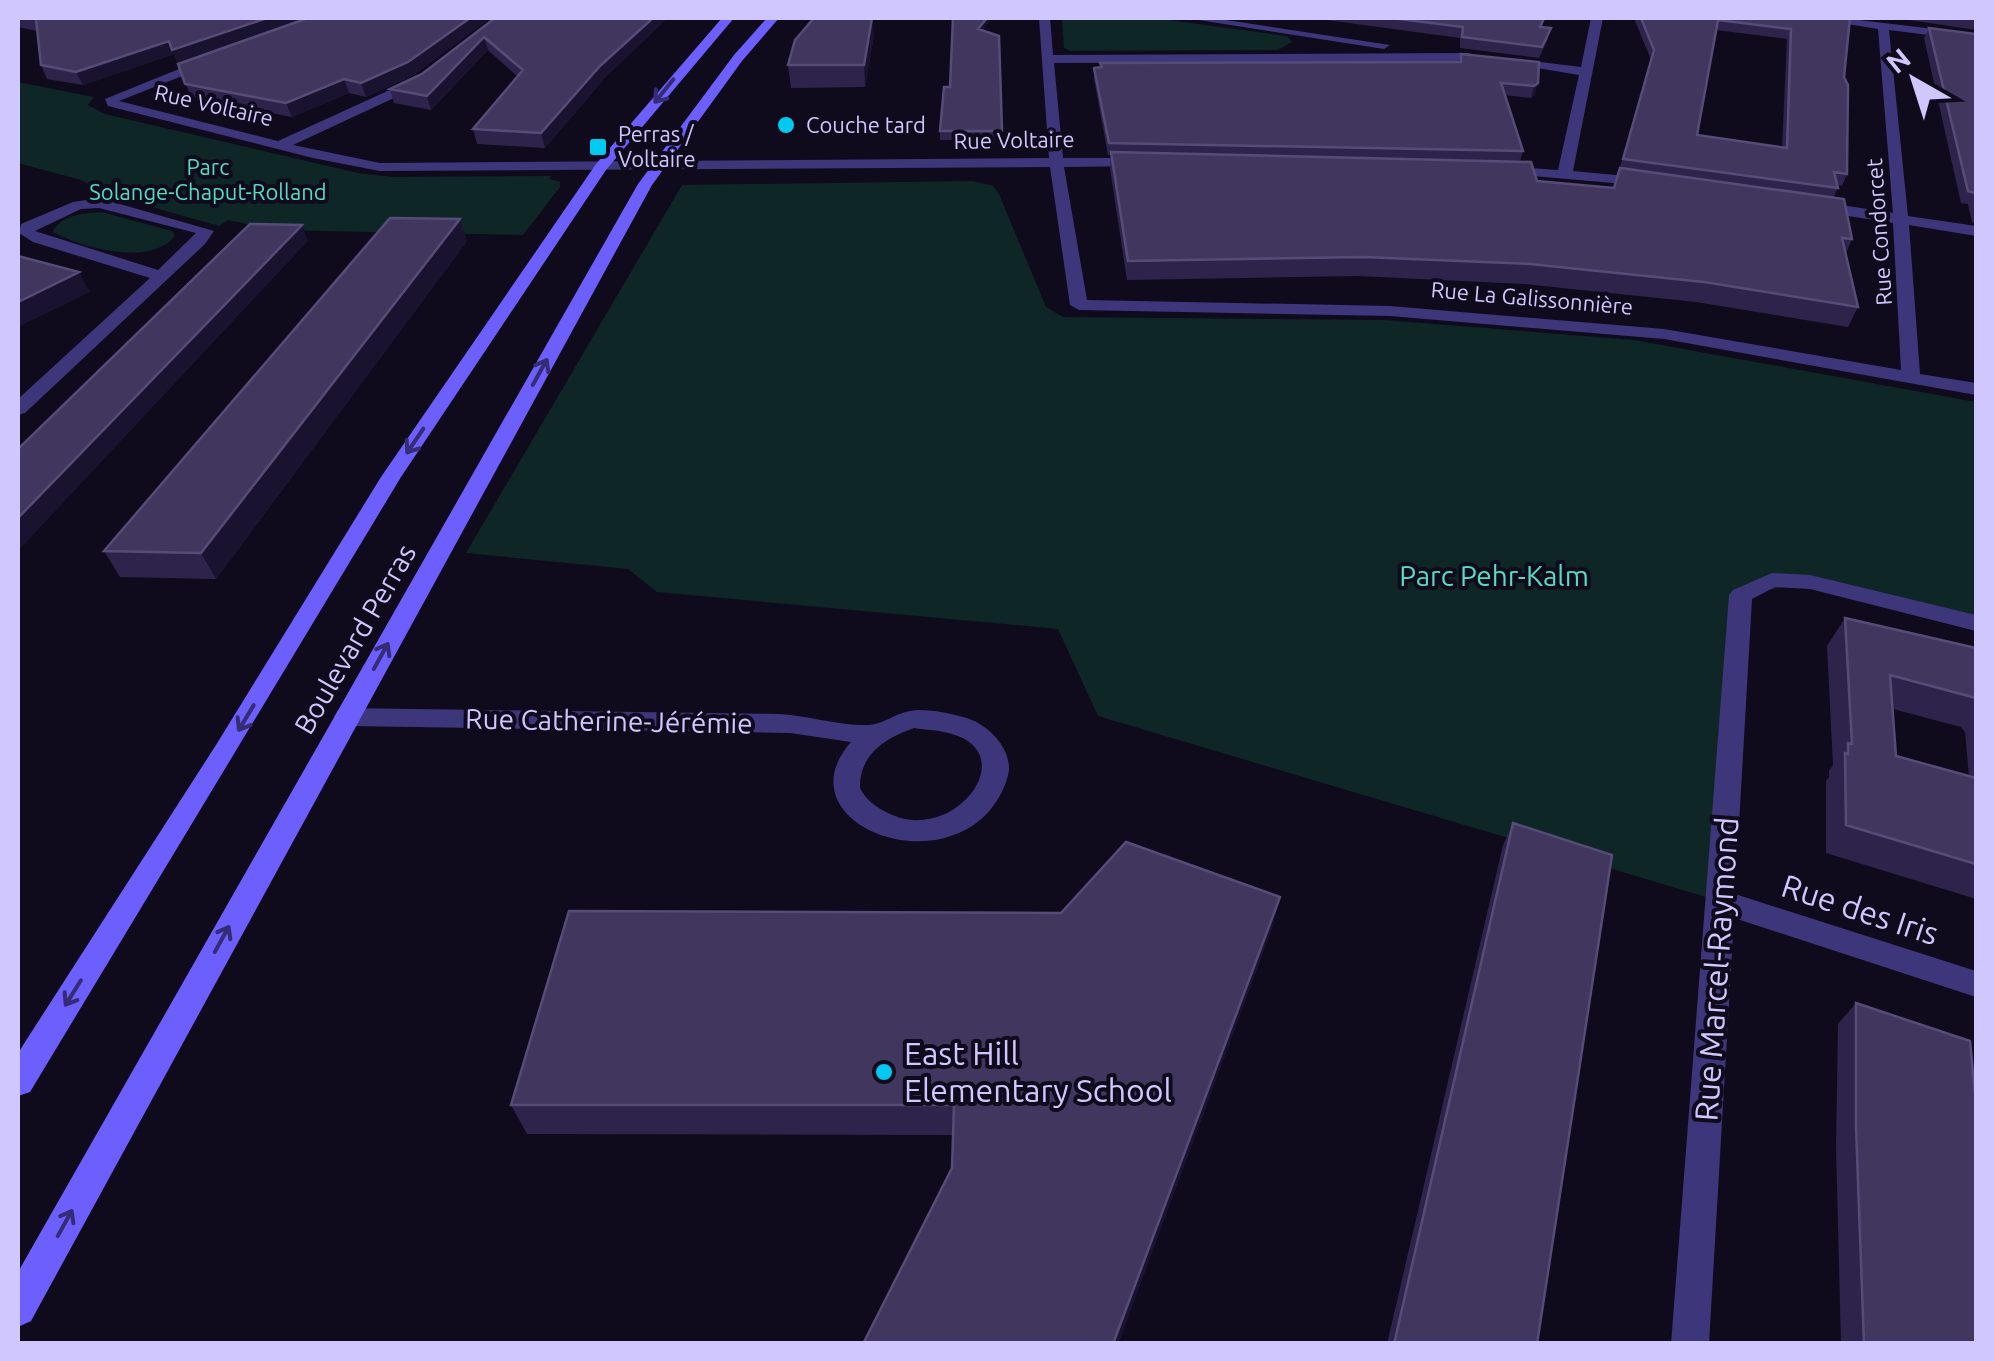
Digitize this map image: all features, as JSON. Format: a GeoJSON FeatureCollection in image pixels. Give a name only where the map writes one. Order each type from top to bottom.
{"type":"FeatureCollection","features":[{"type":"Feature","properties":{"kind":"main road","name":"Boulevard Perras"},"geometry":{"type":"LineString","coordinates":[[18,1081],[225,752],[391,477],[601,167],[728,18]]}},
{"type":"Feature","properties":{"kind":"main road","name":"Boulevard Perras"},"geometry":{"type":"LineString","coordinates":[[18,1308],[656,166],[773,18]]}},
{"type":"Feature","properties":{"kind":"street"},"geometry":{"type":"LineString","coordinates":[[1044,18],[1056,162]]}},
{"type":"Feature","properties":{"kind":"street"},"geometry":{"type":"LineString","coordinates":[[1192,18],[1588,72]]}},
{"type":"Feature","properties":{"kind":"street"},"geometry":{"type":"LineString","coordinates":[[1566,174],[1597,18]]}},
{"type":"Feature","properties":{"kind":"street"},"geometry":{"type":"LineString","coordinates":[[1817,18],[1976,36]]}},
{"type":"Feature","properties":{"kind":"street","name":"Rue Condorcet"},"geometry":{"type":"LineString","coordinates":[[1883,25],[1902,218],[1911,376]]}},
{"type":"Feature","properties":{"kind":"street","name":"Rue Voltaire"},"geometry":{"type":"LineString","coordinates":[[219,57],[128,90],[112,98],[112,103],[380,167],[1150,162]]}},
{"type":"Feature","properties":{"kind":"street"},"geometry":{"type":"LineString","coordinates":[[1048,59],[1469,57]]}},
{"type":"Feature","properties":{"kind":"street"},"geometry":{"type":"LineString","coordinates":[[283,144],[389,98],[430,74]]}},
{"type":"Feature","properties":{"kind":"street","name":"Rue La Galissonnière"},"geometry":{"type":"LineString","coordinates":[[1056,162],[1079,305],[1405,312],[1664,334],[1976,389]]}},
{"type":"Feature","properties":{"kind":"street"},"geometry":{"type":"LineString","coordinates":[[1494,170],[1662,184]]}},
{"type":"Feature","properties":{"kind":"street"},"geometry":{"type":"LineString","coordinates":[[1792,202],[1976,231]]}},
{"type":"Feature","properties":{"kind":"street"},"geometry":{"type":"LineString","coordinates":[[18,409],[162,276],[206,231],[99,203],[78,205],[27,227],[27,233],[39,239],[162,276]]}},
{"type":"Feature","properties":{"kind":"street","name":"Rue Marcel-Raymond"},"geometry":{"type":"LineString","coordinates":[[1690,1344],[1741,595],[1772,580],[1810,582],[1976,623]]}},
{"type":"Feature","properties":{"kind":"street","name":"Rue Catherine-Jérémie"},"geometry":{"type":"LineString","coordinates":[[347,717],[790,724],[871,735],[890,724],[913,719],[958,724],[977,734],[990,748],[997,766],[996,784],[987,801],[960,822],[923,831],[896,829],[874,820],[856,806],[847,788],[847,768],[855,750],[871,735]]}},
{"type":"Feature","properties":{"kind":"street","name":"Rue des Iris"},"geometry":{"type":"LineString","coordinates":[[1723,902],[1976,984]]}},
{"type":"Feature","properties":{"kind":"green space"},"geometry":{"type":"Polygon","coordinates":[[[1062,18],[1154,18],[1287,36],[1292,42],[1278,50],[1071,51],[1064,48],[1062,18]]]}},
{"type":"Feature","properties":{"kind":"green space","name":"Parc Solange-Chaput-Rolland"},"geometry":{"type":"Polygon","coordinates":[[[18,82],[94,97],[88,105],[105,114],[358,173],[392,177],[551,176],[550,179],[560,182],[560,187],[523,235],[274,230],[228,220],[219,226],[106,194],[81,180],[18,163],[18,82]]]}},
{"type":"Feature","properties":{"kind":"green space","name":"Parc Pehr-Kalm"},"geometry":{"type":"Polygon","coordinates":[[[973,181],[993,186],[999,194],[1046,307],[1063,317],[1384,320],[1634,340],[1976,402],[1976,623],[1810,582],[1741,595],[1723,902],[1098,716],[1058,629],[657,592],[628,569],[466,553],[682,185],[973,181]]]}},
{"type":"Feature","properties":{"kind":"green space"},"geometry":{"type":"Polygon","coordinates":[[[102,212],[172,231],[175,236],[150,251],[133,253],[81,244],[53,232],[67,218],[102,212]]]}},
{"type":"Feature","properties":{"kind":"building"},"geometry":{"type":"Polygon","coordinates":[[[27,18],[267,18],[172,50],[169,41],[76,72],[41,65],[36,19],[27,18]]]}},
{"type":"Feature","properties":{"kind":"building"},"geometry":{"type":"Polygon","coordinates":[[[308,18],[470,18],[408,62],[361,83],[344,79],[286,103],[185,84],[178,64],[308,18]]]}},
{"type":"Feature","properties":{"kind":"building"},"geometry":{"type":"Polygon","coordinates":[[[495,18],[653,18],[600,66],[541,133],[473,129],[523,70],[484,37],[427,96],[390,89],[422,74],[495,18]]]}},
{"type":"Feature","properties":{"kind":"building"},"geometry":{"type":"Polygon","coordinates":[[[814,18],[872,18],[864,65],[788,65],[795,40],[814,18]]]}},
{"type":"Feature","properties":{"kind":"building"},"geometry":{"type":"Polygon","coordinates":[[[953,18],[987,18],[978,29],[999,36],[1002,131],[940,131],[944,87],[950,87],[953,18]]]}},
{"type":"Feature","properties":{"kind":"building"},"geometry":{"type":"Polygon","coordinates":[[[1392,18],[1544,18],[1540,27],[1551,28],[1542,47],[1462,37],[1463,27],[1392,18]]]}},
{"type":"Feature","properties":{"kind":"building"},"geometry":{"type":"Polygon","coordinates":[[[1641,18],[1850,18],[1844,77],[1848,85],[1847,174],[1834,172],[1838,188],[1623,159],[1654,50],[1641,18]],[[1718,20],[1697,135],[1787,148],[1791,29],[1718,20]]]}},
{"type":"Feature","properties":{"kind":"building"},"geometry":{"type":"Polygon","coordinates":[[[1929,28],[1976,34],[1976,201],[1975,193],[1968,191],[1929,28]]]}},
{"type":"Feature","properties":{"kind":"building"},"geometry":{"type":"Polygon","coordinates":[[[1461,54],[1539,62],[1538,83],[1534,86],[1501,83],[1523,151],[1109,143],[1094,68],[1102,67],[1100,63],[1461,62],[1461,54]]]}},
{"type":"Feature","properties":{"kind":"building"},"geometry":{"type":"Polygon","coordinates":[[[1111,152],[1531,162],[1537,181],[1614,188],[1620,168],[1844,199],[1852,239],[1842,238],[1858,307],[1704,282],[1530,264],[1363,257],[1128,261],[1111,152]]]}},
{"type":"Feature","properties":{"kind":"building"},"geometry":{"type":"Polygon","coordinates":[[[390,218],[460,219],[201,553],[104,551],[390,218]]]}},
{"type":"Feature","properties":{"kind":"building"},"geometry":{"type":"Polygon","coordinates":[[[250,224],[302,225],[18,518],[18,449],[250,224]]]}},
{"type":"Feature","properties":{"kind":"building"},"geometry":{"type":"Polygon","coordinates":[[[18,256],[79,272],[18,302],[18,256]]]}},
{"type":"Feature","properties":{"kind":"building"},"geometry":{"type":"Polygon","coordinates":[[[1845,618],[1976,648],[1976,698],[1890,675],[1896,756],[1976,778],[1976,864],[1846,825],[1845,753],[1848,754],[1848,743],[1852,744],[1845,618]]]}},
{"type":"Feature","properties":{"kind":"building"},"geometry":{"type":"Polygon","coordinates":[[[1513,823],[1612,855],[1537,1344],[1394,1344],[1513,823]]]}},
{"type":"Feature","properties":{"kind":"building"},"geometry":{"type":"Polygon","coordinates":[[[1126,842],[1280,897],[1113,1344],[863,1344],[952,1168],[954,1105],[511,1105],[569,911],[1061,913],[1126,842]]]}},
{"type":"Feature","properties":{"kind":"building"},"geometry":{"type":"Polygon","coordinates":[[[1856,1003],[1970,1041],[1976,1105],[1976,1344],[1864,1344],[1856,1003]]]}},
{"type":"Feature","properties":{"kind":"place","name":"Couche tard"},"geometry":{"type":"Point","coordinates":[786,125]}},
{"type":"Feature","properties":{"kind":"place","name":"Perras / Voltaire"},"geometry":{"type":"Point","coordinates":[598,147]}},
{"type":"Feature","properties":{"kind":"place","name":"East Hill Elementary School"},"geometry":{"type":"Point","coordinates":[884,1072]}}]}
